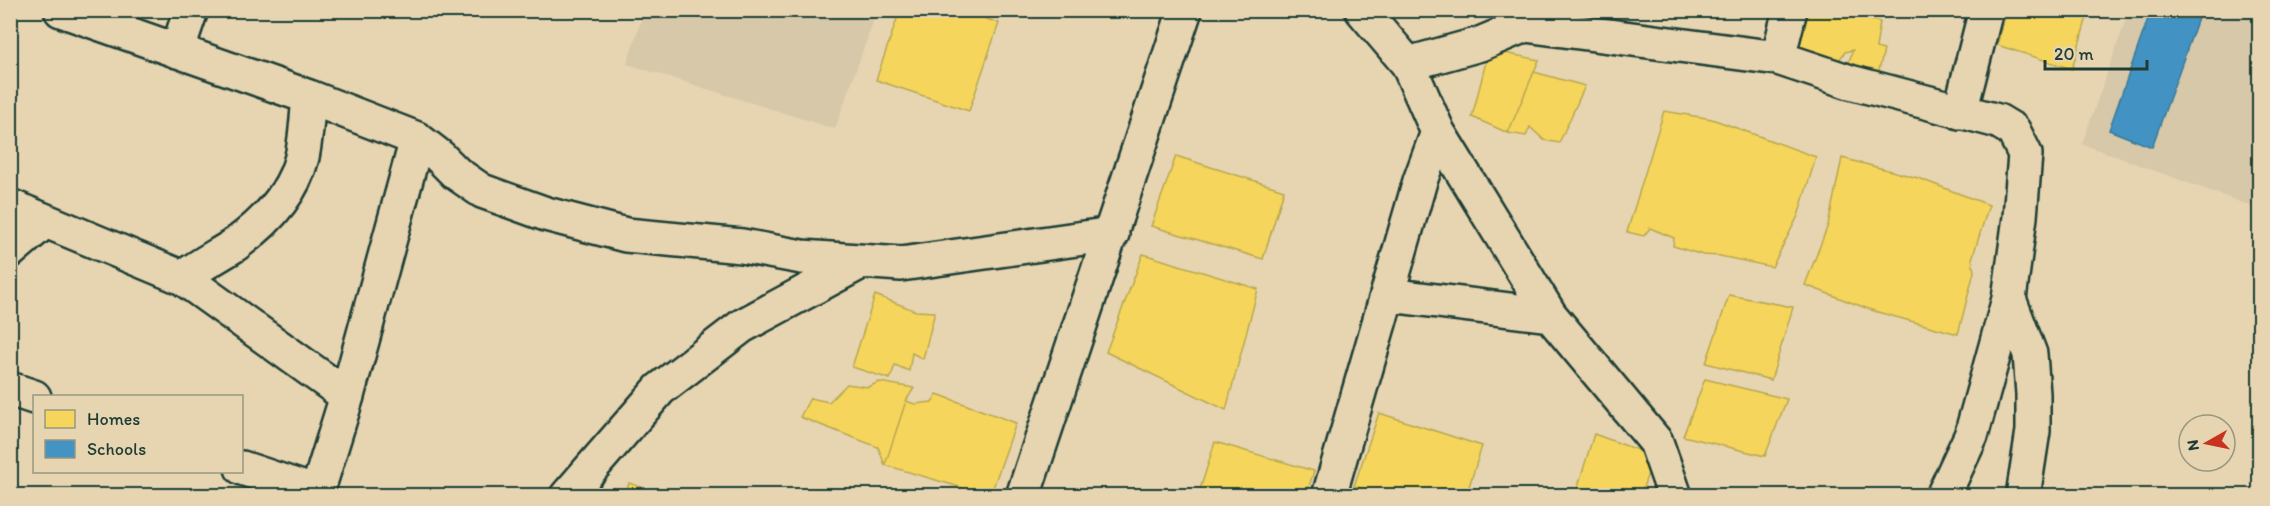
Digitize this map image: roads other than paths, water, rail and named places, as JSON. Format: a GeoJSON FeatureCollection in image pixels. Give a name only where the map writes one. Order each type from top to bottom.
{"type":"FeatureCollection","features":[{"type":"Feature","properties":{"kind":"street"},"geometry":{"type":"LineString","coordinates":[[61,10],[309,97],[417,140],[439,156],[456,173],[482,191],[546,214],[626,235],[742,246],[859,263],[901,264],[945,260],[1112,234]]}},
{"type":"Feature","properties":{"kind":"street"},"geometry":{"type":"LineString","coordinates":[[177,51],[191,10]]}},
{"type":"Feature","properties":{"kind":"street"},"geometry":{"type":"LineString","coordinates":[[1029,494],[1185,10]]}},
{"type":"Feature","properties":{"kind":"street"},"geometry":{"type":"LineString","coordinates":[[1362,10],[1407,64],[1437,132],[1550,315],[1656,442],[1675,495]]}},
{"type":"Feature","properties":{"kind":"street"},"geometry":{"type":"LineString","coordinates":[[1778,58],[1790,10]]}},
{"type":"Feature","properties":{"kind":"street"},"geometry":{"type":"LineString","coordinates":[[1960,112],[1986,10]]}},
{"type":"Feature","properties":{"kind":"street"},"geometry":{"type":"LineString","coordinates":[[1407,64],[1480,44],[1526,18],[1778,58],[1998,122],[2013,130],[2025,154],[2020,217],[2009,299],[1971,436],[1943,495]]}},
{"type":"Feature","properties":{"kind":"street"},"geometry":{"type":"LineString","coordinates":[[183,278],[261,225],[285,195],[302,158],[309,97]]}},
{"type":"Feature","properties":{"kind":"street"},"geometry":{"type":"LineString","coordinates":[[1329,495],[1389,295],[1420,181],[1437,132]]}},
{"type":"Feature","properties":{"kind":"street"},"geometry":{"type":"LineString","coordinates":[[243,468],[316,494],[347,396],[417,140]]}},
{"type":"Feature","properties":{"kind":"street"},"geometry":{"type":"LineString","coordinates":[[10,206],[183,278],[347,396]]}},
{"type":"Feature","properties":{"kind":"street"},"geometry":{"type":"LineString","coordinates":[[10,251],[45,221]]}},
{"type":"Feature","properties":{"kind":"street"},"geometry":{"type":"LineString","coordinates":[[567,495],[660,389],[742,326],[859,263]]}},
{"type":"Feature","properties":{"kind":"street"},"geometry":{"type":"LineString","coordinates":[[1389,295],[1550,315]]}},
{"type":"Feature","properties":{"kind":"street"},"geometry":{"type":"LineString","coordinates":[[2009,299],[2030,354],[2033,394],[2033,431],[2023,495]]}},
{"type":"Feature","properties":{"kind":"street"},"geometry":{"type":"LineString","coordinates":[[10,389],[33,397]]}}]}
